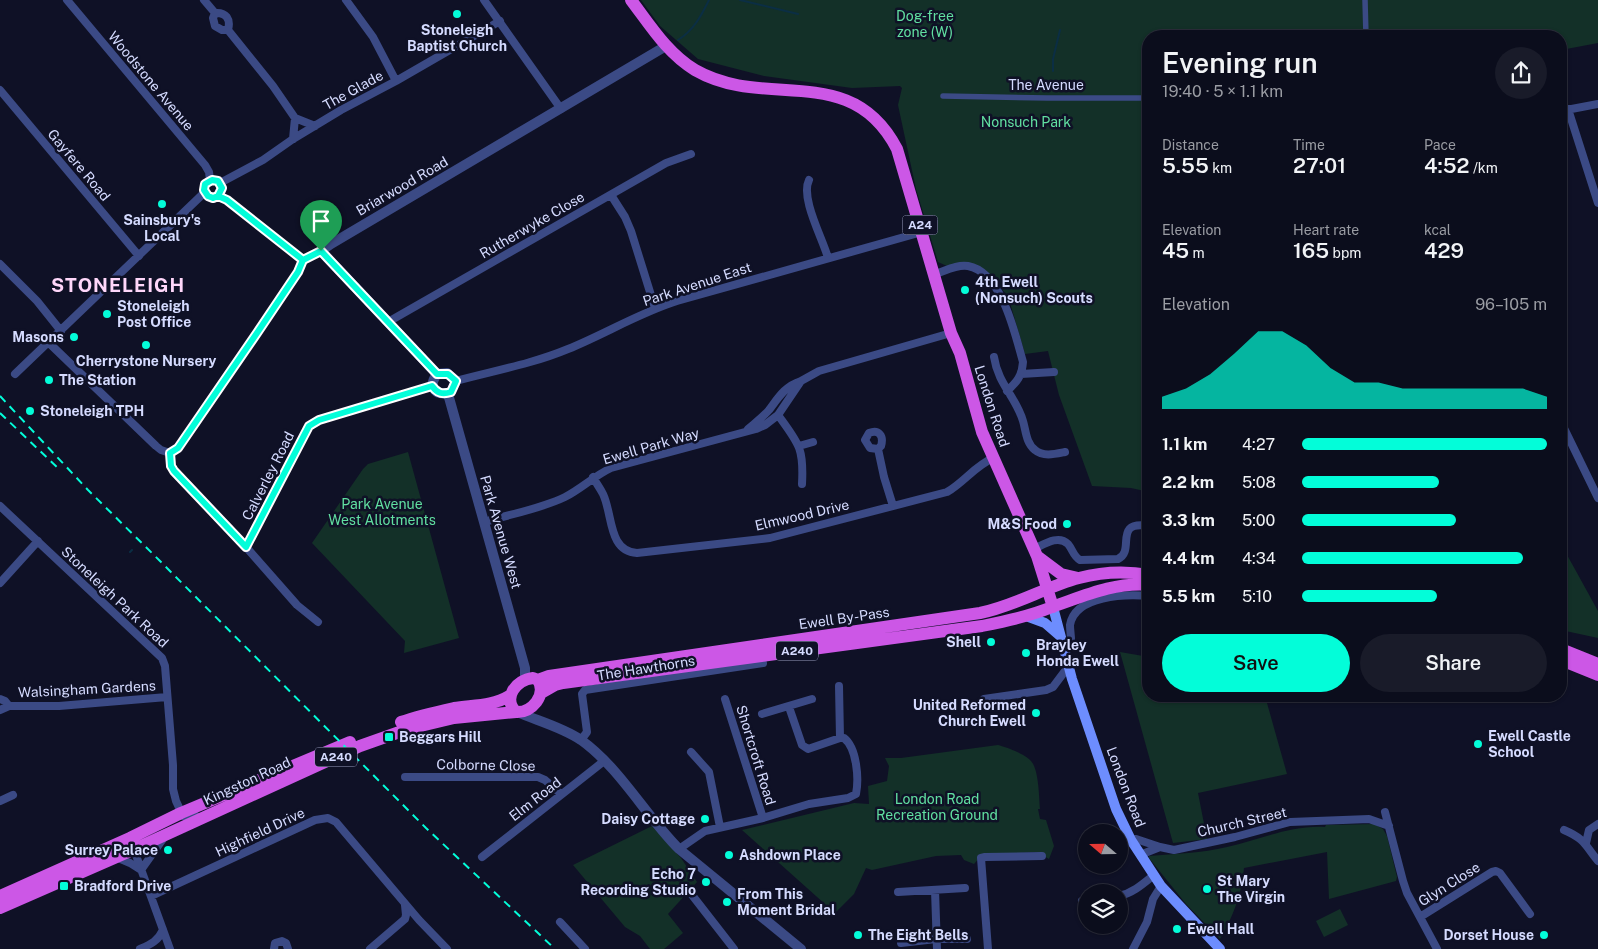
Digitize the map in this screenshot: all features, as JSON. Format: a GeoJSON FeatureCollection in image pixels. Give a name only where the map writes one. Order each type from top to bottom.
{"type":"FeatureCollection","features":[{"type":"Feature","properties":{"kind":"highway","name":"London Road"},"geometry":{"type":"LineString","coordinates":[[631,0],[666,46],[683,62],[696,70],[732,84],[826,94],[845,98],[863,109],[884,128],[897,149],[951,333],[960,353],[982,432],[1035,552],[1053,607]]}},
{"type":"Feature","properties":{"kind":"highway"},"geometry":{"type":"LineString","coordinates":[[1035,552],[1061,574],[1078,578]]}},
{"type":"Feature","properties":{"kind":"highway","name":"Ewell By-Pass"},"geometry":{"type":"LineString","coordinates":[[538,680],[549,676],[980,614],[999,609],[1078,578],[1096,574],[1123,572],[1142,574]]}},
{"type":"Feature","properties":{"kind":"highway"},"geometry":{"type":"LineString","coordinates":[[1048,589],[1056,596],[1080,587],[1097,584],[1123,585]]}},
{"type":"Feature","properties":{"kind":"highway","name":"Ewell By-Pass"},"geometry":{"type":"LineString","coordinates":[[540,697],[555,685],[562,683],[982,626],[1026,616],[1095,591],[1123,585],[1142,585]]}},
{"type":"Feature","properties":{"kind":"highway"},"geometry":{"type":"LineString","coordinates":[[999,609],[1014,611],[1046,602],[1053,607]]}},
{"type":"Feature","properties":{"kind":"highway"},"geometry":{"type":"LineString","coordinates":[[1567,651],[1598,664]]}},
{"type":"Feature","properties":{"kind":"highway"},"geometry":{"type":"LineString","coordinates":[[1567,662],[1598,675]]}},
{"type":"Feature","properties":{"kind":"highway"},"geometry":{"type":"LineString","coordinates":[[533,678],[538,680],[541,685],[540,697],[527,710],[517,712],[510,703],[510,696],[519,683],[525,679],[533,678]]}},
{"type":"Feature","properties":{"kind":"highway","name":"Kingston Road"},"geometry":{"type":"LineString","coordinates":[[0,908],[116,857],[132,844],[181,813],[358,738],[404,721],[453,708],[501,701],[510,696]]}},
{"type":"Feature","properties":{"kind":"highway","name":"Kingston Road"},"geometry":{"type":"LineString","coordinates":[[0,896],[132,844],[166,835],[360,746],[408,729],[454,718],[517,712]]}},
{"type":"Feature","properties":{"kind":"main road","name":"London Road"},"geometry":{"type":"LineString","coordinates":[[1053,607],[1068,667],[1116,809],[1131,840],[1161,886],[1220,949]]}},
{"type":"Feature","properties":{"kind":"main road"},"geometry":{"type":"LineString","coordinates":[[1026,616],[1044,623],[1061,640]]}},
{"type":"Feature","properties":{"kind":"street","name":"Woodstone Avenue"},"geometry":{"type":"LineString","coordinates":[[68,0],[205,164],[210,180]]}},
{"type":"Feature","properties":{"kind":"street"},"geometry":{"type":"LineString","coordinates":[[204,0],[214,13],[215,26],[222,30],[228,30]]}},
{"type":"Feature","properties":{"kind":"street"},"geometry":{"type":"LineString","coordinates":[[346,0],[373,37],[396,81]]}},
{"type":"Feature","properties":{"kind":"street"},"geometry":{"type":"LineString","coordinates":[[484,0],[561,109]]}},
{"type":"Feature","properties":{"kind":"street"},"geometry":{"type":"LineString","coordinates":[[1365,0],[1366,30]]}},
{"type":"Feature","properties":{"kind":"street"},"geometry":{"type":"LineString","coordinates":[[214,13],[222,13],[228,18],[230,23],[228,30]]}},
{"type":"Feature","properties":{"kind":"street","name":"The Glade"},"geometry":{"type":"LineString","coordinates":[[220,183],[263,160],[341,110],[396,81],[500,21]]}},
{"type":"Feature","properties":{"kind":"street"},"geometry":{"type":"LineString","coordinates":[[228,30],[273,86],[295,118],[315,126]]}},
{"type":"Feature","properties":{"kind":"street","name":"Briarwood Road"},"geometry":{"type":"LineString","coordinates":[[303,260],[666,46]]}},
{"type":"Feature","properties":{"kind":"street","name":"Gayfere Road"},"geometry":{"type":"LineString","coordinates":[[0,90],[139,256]]}},
{"type":"Feature","properties":{"kind":"street","name":"The Avenue"},"geometry":{"type":"LineString","coordinates":[[943,96],[1142,98]]}},
{"type":"Feature","properties":{"kind":"street"},"geometry":{"type":"LineString","coordinates":[[1567,110],[1598,104]]}},
{"type":"Feature","properties":{"kind":"street"},"geometry":{"type":"LineString","coordinates":[[1567,116],[1598,203]]}},
{"type":"Feature","properties":{"kind":"street"},"geometry":{"type":"LineString","coordinates":[[293,139],[295,118]]}},
{"type":"Feature","properties":{"kind":"street","name":"Rutherwyke Close"},"geometry":{"type":"LineString","coordinates":[[388,322],[666,163],[690,154]]}},
{"type":"Feature","properties":{"kind":"street"},"geometry":{"type":"LineString","coordinates":[[210,180],[220,183],[222,192],[218,196],[211,198],[205,192],[205,184],[210,180]]}},
{"type":"Feature","properties":{"kind":"street"},"geometry":{"type":"LineString","coordinates":[[808,180],[806,186],[811,213],[817,234],[824,245],[828,258]]}},
{"type":"Feature","properties":{"kind":"street"},"geometry":{"type":"LineString","coordinates":[[15,374],[205,192]]}},
{"type":"Feature","properties":{"kind":"street"},"geometry":{"type":"LineString","coordinates":[[611,194],[632,231],[655,308]]}},
{"type":"Feature","properties":{"kind":"street"},"geometry":{"type":"LineString","coordinates":[[170,453],[178,448],[298,272],[303,260],[227,200],[218,196]]}},
{"type":"Feature","properties":{"kind":"street","name":"Park Avenue East"},"geometry":{"type":"LineString","coordinates":[[456,381],[542,359],[568,349],[655,308],[922,232]]}},
{"type":"Feature","properties":{"kind":"street"},"geometry":{"type":"LineString","coordinates":[[321,251],[437,374],[448,374],[456,381],[451,392],[448,394],[441,394],[432,386],[432,380],[437,374]]}},
{"type":"Feature","properties":{"kind":"street"},"geometry":{"type":"LineString","coordinates":[[0,264],[37,301],[61,331]]}},
{"type":"Feature","properties":{"kind":"street"},"geometry":{"type":"LineString","coordinates":[[935,274],[957,267],[968,266],[978,270],[990,280],[1001,296],[1023,362],[1019,380],[1008,391]]}},
{"type":"Feature","properties":{"kind":"street","name":"Ewell Park Way"},"geometry":{"type":"LineString","coordinates":[[744,432],[760,419],[793,383],[801,381],[819,371],[951,333]]}},
{"type":"Feature","properties":{"kind":"street"},"geometry":{"type":"LineString","coordinates":[[48,342],[156,446],[170,453]]}},
{"type":"Feature","properties":{"kind":"street"},"geometry":{"type":"LineString","coordinates":[[994,357],[996,369],[1015,402],[1023,420],[1028,442],[1033,449],[1041,454],[1065,452]]}},
{"type":"Feature","properties":{"kind":"street"},"geometry":{"type":"LineString","coordinates":[[1021,374],[1054,372]]}},
{"type":"Feature","properties":{"kind":"street","name":"Ewell Park Way"},"geometry":{"type":"LineString","coordinates":[[484,522],[567,496],[593,477],[611,468],[766,425],[778,415],[801,381]]}},
{"type":"Feature","properties":{"kind":"street","name":"Calverley Road"},"geometry":{"type":"LineString","coordinates":[[246,547],[309,426],[319,420],[432,386]]}},
{"type":"Feature","properties":{"kind":"street","name":"Park Avenue West"},"geometry":{"type":"LineString","coordinates":[[448,394],[525,668],[525,679]]}},
{"type":"Feature","properties":{"kind":"street"},"geometry":{"type":"LineString","coordinates":[[778,415],[799,446],[804,462],[802,484]]}},
{"type":"Feature","properties":{"kind":"street"},"geometry":{"type":"LineString","coordinates":[[1567,434],[1598,498]]}},
{"type":"Feature","properties":{"kind":"street"},"geometry":{"type":"LineString","coordinates":[[799,446],[813,442]]}},
{"type":"Feature","properties":{"kind":"street"},"geometry":{"type":"LineString","coordinates":[[878,449],[893,506]]}},
{"type":"Feature","properties":{"kind":"street"},"geometry":{"type":"LineString","coordinates":[[170,453],[171,466],[174,471],[246,547],[297,605],[318,622]]}},
{"type":"Feature","properties":{"kind":"street","name":"Elmwood Drive"},"geometry":{"type":"LineString","coordinates":[[593,477],[603,494],[616,540],[621,548],[628,552],[637,553],[770,538],[947,492],[957,486],[984,462],[993,458]]}},
{"type":"Feature","properties":{"kind":"street","name":"Stoneleigh Park Road"},"geometry":{"type":"LineString","coordinates":[[0,506],[159,654],[165,666],[173,789],[181,813]]}},
{"type":"Feature","properties":{"kind":"street"},"geometry":{"type":"LineString","coordinates":[[1035,552],[1051,541],[1059,540],[1068,544],[1075,557],[1080,560],[1122,558],[1127,532],[1130,528],[1142,524]]}},
{"type":"Feature","properties":{"kind":"street"},"geometry":{"type":"LineString","coordinates":[[0,583],[38,541]]}},
{"type":"Feature","properties":{"kind":"street"},"geometry":{"type":"LineString","coordinates":[[1061,640],[1071,640],[1070,626],[1072,620],[1081,608],[1089,603],[1105,598],[1126,595],[1142,596]]}},
{"type":"Feature","properties":{"kind":"street","name":"The Hawthorns"},"geometry":{"type":"LineString","coordinates":[[581,740],[587,732],[582,694],[585,690],[763,663]]}},
{"type":"Feature","properties":{"kind":"street"},"geometry":{"type":"LineString","coordinates":[[984,699],[1053,688],[1068,667]]}},
{"type":"Feature","properties":{"kind":"street"},"geometry":{"type":"LineString","coordinates":[[839,686],[840,738]]}},
{"type":"Feature","properties":{"kind":"street","name":"Walsingham Gardens"},"geometry":{"type":"LineString","coordinates":[[0,710],[9,706],[59,706],[167,697]]}},
{"type":"Feature","properties":{"kind":"street"},"geometry":{"type":"LineString","coordinates":[[540,697],[537,713],[541,722]]}},
{"type":"Feature","properties":{"kind":"street","name":"Walsingham Gardens"},"geometry":{"type":"LineString","coordinates":[[0,699],[9,706]]}},
{"type":"Feature","properties":{"kind":"street","name":"Shortcroft Road"},"geometry":{"type":"LineString","coordinates":[[679,849],[705,831],[763,818],[725,699]]}},
{"type":"Feature","properties":{"kind":"street"},"geometry":{"type":"LineString","coordinates":[[762,714],[812,699]]}},
{"type":"Feature","properties":{"kind":"street"},"geometry":{"type":"LineString","coordinates":[[763,818],[809,804],[848,798],[856,794],[855,759],[848,740],[840,738],[808,748],[802,746],[790,707]]}},
{"type":"Feature","properties":{"kind":"street","name":"Kingston Road"},"geometry":{"type":"LineString","coordinates":[[517,712],[560,729],[581,740],[604,761],[663,833],[679,849],[801,949]]}},
{"type":"Feature","properties":{"kind":"street"},"geometry":{"type":"LineString","coordinates":[[691,752],[709,772],[720,827]]}},
{"type":"Feature","properties":{"kind":"street","name":"Elm Road"},"geometry":{"type":"LineString","coordinates":[[482,857],[604,761]]}},
{"type":"Feature","properties":{"kind":"street","name":"Colborne Close"},"geometry":{"type":"LineString","coordinates":[[405,777],[538,778],[545,780],[561,794]]}},
{"type":"Feature","properties":{"kind":"street"},"geometry":{"type":"LineString","coordinates":[[0,801],[14,795]]}},
{"type":"Feature","properties":{"kind":"street"},"geometry":{"type":"LineString","coordinates":[[1385,812],[1403,881],[1437,949]]}},
{"type":"Feature","properties":{"kind":"street"},"geometry":{"type":"LineString","coordinates":[[181,813],[188,818],[201,814],[210,815]]}},
{"type":"Feature","properties":{"kind":"street","name":"Highfield Drive"},"geometry":{"type":"LineString","coordinates":[[151,896],[323,818],[336,822],[404,903],[447,949]]}},
{"type":"Feature","properties":{"kind":"street","name":"Church Street"},"geometry":{"type":"LineString","coordinates":[[1131,840],[1136,839],[1174,850],[1235,838],[1290,822],[1369,819],[1389,826]]}},
{"type":"Feature","properties":{"kind":"street"},"geometry":{"type":"LineString","coordinates":[[1574,834],[1589,830],[1598,824]]}},
{"type":"Feature","properties":{"kind":"street"},"geometry":{"type":"LineString","coordinates":[[1564,830],[1574,834],[1586,843],[1598,861]]}},
{"type":"Feature","properties":{"kind":"street"},"geometry":{"type":"LineString","coordinates":[[1586,843],[1589,830]]}},
{"type":"Feature","properties":{"kind":"street"},"geometry":{"type":"LineString","coordinates":[[141,870],[166,835]]}},
{"type":"Feature","properties":{"kind":"street"},"geometry":{"type":"LineString","coordinates":[[132,844],[168,949]]}},
{"type":"Feature","properties":{"kind":"street","name":"Church Street"},"geometry":{"type":"LineString","coordinates":[[1140,855],[1160,847]]}},
{"type":"Feature","properties":{"kind":"street"},"geometry":{"type":"LineString","coordinates":[[988,949],[982,858],[1042,856]]}},
{"type":"Feature","properties":{"kind":"street"},"geometry":{"type":"LineString","coordinates":[[116,857],[141,870]]}},
{"type":"Feature","properties":{"kind":"street","name":"Glyn Close"},"geometry":{"type":"LineString","coordinates":[[1420,917],[1496,871],[1500,873],[1530,914]]}},
{"type":"Feature","properties":{"kind":"street"},"geometry":{"type":"LineString","coordinates":[[1128,893],[1154,876]]}},
{"type":"Feature","properties":{"kind":"street"},"geometry":{"type":"LineString","coordinates":[[1133,949],[1147,922],[1153,899],[1161,886]]}},
{"type":"Feature","properties":{"kind":"street"},"geometry":{"type":"LineString","coordinates":[[898,892],[965,888]]}},
{"type":"Feature","properties":{"kind":"street"},"geometry":{"type":"LineString","coordinates":[[935,890],[937,949]]}},
{"type":"Feature","properties":{"kind":"street"},"geometry":{"type":"LineString","coordinates":[[692,895],[734,949]]}},
{"type":"Feature","properties":{"kind":"street"},"geometry":{"type":"LineString","coordinates":[[370,949],[404,919],[406,915],[404,903]]}},
{"type":"Feature","properties":{"kind":"street"},"geometry":{"type":"LineString","coordinates":[[404,919],[419,920]]}},
{"type":"Feature","properties":{"kind":"street"},"geometry":{"type":"LineString","coordinates":[[560,922],[585,949]]}},
{"type":"Feature","properties":{"kind":"street"},"geometry":{"type":"LineString","coordinates":[[140,949],[153,944],[160,937],[163,930]]}},
{"type":"Feature","properties":{"kind":"street"},"geometry":{"type":"LineString","coordinates":[[901,943],[936,939],[967,939]]}},
{"type":"Feature","properties":{"kind":"street"},"geometry":{"type":"LineString","coordinates":[[274,949],[275,944],[282,941],[288,945],[288,949]]}},
{"type":"Feature","properties":{"kind":"street"},"geometry":{"type":"LineString","coordinates":[[153,944],[168,949]]}},
{"type":"Feature","properties":{"kind":"green space","name":"Nonsuch Park"},"geometry":{"type":"Polygon","coordinates":[[[641,0],[1598,0],[1598,43],[1567,49],[1567,30],[1142,30],[1142,490],[1092,486],[1059,395],[1048,351],[1025,354],[1008,296],[989,275],[965,262],[947,266],[938,262],[916,189],[898,105],[902,88],[900,86],[852,88],[764,76],[698,59],[660,26],[641,0]]]}},
{"type":"Feature","properties":{"kind":"green space","name":"Park Avenue West Allotments"},"geometry":{"type":"Polygon","coordinates":[[[408,452],[459,638],[404,653],[405,641],[312,543],[368,464],[408,452]]]}},
{"type":"Feature","properties":{"kind":"green space"},"geometry":{"type":"Polygon","coordinates":[[[1567,555],[1598,611],[1598,638],[1567,631],[1567,555]]]}},
{"type":"Feature","properties":{"kind":"green space"},"geometry":{"type":"Polygon","coordinates":[[[1120,652],[1142,656],[1142,702],[1267,702],[1287,774],[1198,793],[1207,839],[1173,843],[1120,652]]]}},
{"type":"Feature","properties":{"kind":"green space","name":"London Road Recreation Ground"},"geometry":{"type":"Polygon","coordinates":[[[998,745],[1024,756],[1034,765],[1038,784],[1040,819],[1046,820],[1054,846],[1049,859],[1037,852],[982,855],[974,864],[964,860],[961,855],[936,856],[872,870],[866,868],[854,894],[835,913],[742,830],[854,803],[869,804],[868,786],[887,781],[889,766],[885,758],[901,758],[998,745]]]}},
{"type":"Feature","properties":{"kind":"green space"},"geometry":{"type":"Polygon","coordinates":[[[1374,824],[1383,829],[1387,836],[1397,877],[1396,881],[1329,899],[1327,852],[1244,868],[1236,905],[1220,939],[1186,904],[1149,858],[1149,856],[1218,849],[1300,828],[1325,827],[1326,825],[1374,824]]]}},
{"type":"Feature","properties":{"kind":"green space"},"geometry":{"type":"Polygon","coordinates":[[[652,826],[681,858],[697,882],[668,914],[683,933],[664,949],[650,949],[640,936],[625,927],[573,865],[652,826]]]}},
{"type":"Feature","properties":{"kind":"green space"},"geometry":{"type":"Polygon","coordinates":[[[1340,909],[1348,925],[1324,937],[1316,921],[1340,909]]]}},
{"type":"Feature","properties":{"kind":"waterway"},"geometry":{"type":"LineString","coordinates":[[678,40],[693,27],[709,0]]}},
{"type":"Feature","properties":{"kind":"waterway"},"geometry":{"type":"LineString","coordinates":[[740,0],[798,14]]}},
{"type":"Feature","properties":{"kind":"waterway"},"geometry":{"type":"LineString","coordinates":[[1053,71],[1053,59],[1060,30]]}},
{"type":"Feature","properties":{"kind":"railway"},"geometry":{"type":"LineString","coordinates":[[0,396],[88,490],[426,828],[555,949]]}},
{"type":"Feature","properties":{"kind":"railway"},"geometry":{"type":"LineString","coordinates":[[0,413],[58,468]]}},
{"type":"Feature","properties":{"kind":"place","name":"Stoneleigh Baptist Church"},"geometry":{"type":"Point","coordinates":[457,14]}},
{"type":"Feature","properties":{"kind":"place","name":"Sainsbury's Local"},"geometry":{"type":"Point","coordinates":[162,204]}},
{"type":"Feature","properties":{"kind":"place","name":"4th Ewell (Nonsuch) Scouts"},"geometry":{"type":"Point","coordinates":[965,290]}},
{"type":"Feature","properties":{"kind":"place","name":"Stoneleigh Post Office"},"geometry":{"type":"Point","coordinates":[107,314]}},
{"type":"Feature","properties":{"kind":"place","name":"Masons"},"geometry":{"type":"Point","coordinates":[74,337]}},
{"type":"Feature","properties":{"kind":"place","name":"Cherrystone Nursery"},"geometry":{"type":"Point","coordinates":[146,345]}},
{"type":"Feature","properties":{"kind":"place","name":"The Station"},"geometry":{"type":"Point","coordinates":[49,380]}},
{"type":"Feature","properties":{"kind":"place","name":"Stoneleigh TPH"},"geometry":{"type":"Point","coordinates":[30,411]}},
{"type":"Feature","properties":{"kind":"place","name":"M&S Food"},"geometry":{"type":"Point","coordinates":[1067,524]}},
{"type":"Feature","properties":{"kind":"place","name":"Shell"},"geometry":{"type":"Point","coordinates":[991,642]}},
{"type":"Feature","properties":{"kind":"place","name":"Brayley Honda Ewell"},"geometry":{"type":"Point","coordinates":[1026,653]}},
{"type":"Feature","properties":{"kind":"place","name":"United Reformed Church Ewell"},"geometry":{"type":"Point","coordinates":[1036,713]}},
{"type":"Feature","properties":{"kind":"place","name":"Beggars Hill"},"geometry":{"type":"Point","coordinates":[389,737]}},
{"type":"Feature","properties":{"kind":"place","name":"Ewell Castle School"},"geometry":{"type":"Point","coordinates":[1478,744]}},
{"type":"Feature","properties":{"kind":"place","name":"Daisy Cottage"},"geometry":{"type":"Point","coordinates":[705,819]}},
{"type":"Feature","properties":{"kind":"place","name":"Surrey Palace"},"geometry":{"type":"Point","coordinates":[168,850]}},
{"type":"Feature","properties":{"kind":"place","name":"Ashdown Place"},"geometry":{"type":"Point","coordinates":[729,855]}},
{"type":"Feature","properties":{"kind":"place","name":"Echo 7 Recording Studio"},"geometry":{"type":"Point","coordinates":[706,882]}},
{"type":"Feature","properties":{"kind":"place","name":"Bradford Drive"},"geometry":{"type":"Point","coordinates":[64,886]}},
{"type":"Feature","properties":{"kind":"place","name":"St Mary The Virgin"},"geometry":{"type":"Point","coordinates":[1207,889]}},
{"type":"Feature","properties":{"kind":"place","name":"From This Moment Bridal"},"geometry":{"type":"Point","coordinates":[727,902]}},
{"type":"Feature","properties":{"kind":"place","name":"Ewell Hall"},"geometry":{"type":"Point","coordinates":[1177,929]}},
{"type":"Feature","properties":{"kind":"place","name":"The Eight Bells"},"geometry":{"type":"Point","coordinates":[858,935]}},
{"type":"Feature","properties":{"kind":"place","name":"Dorset House"},"geometry":{"type":"Point","coordinates":[1544,935]}},
{"type":"Feature","properties":{"kind":"district","name":"STONELEIGH"},"geometry":{"type":"Point","coordinates":[118,285]}},
{"type":"Feature","properties":{"kind":"route"},"geometry":{"type":"LineString","coordinates":[[321,251],[303,260],[227,200],[218,196],[213,198],[208,196],[204,190],[205,184],[210,180],[218,181],[222,185],[222,192],[218,196],[227,200],[255,224],[303,260],[298,272],[178,448],[170,453],[171,466],[174,471],[246,547],[309,426],[314,422],[432,386],[441,394],[448,394],[451,392],[456,381],[448,374],[437,374],[321,251]]}},
{"type":"Feature","properties":{"kind":"park label","name":"Dog-free zone (W)"},"geometry":{"type":"Point","coordinates":[925,24]}}]}
